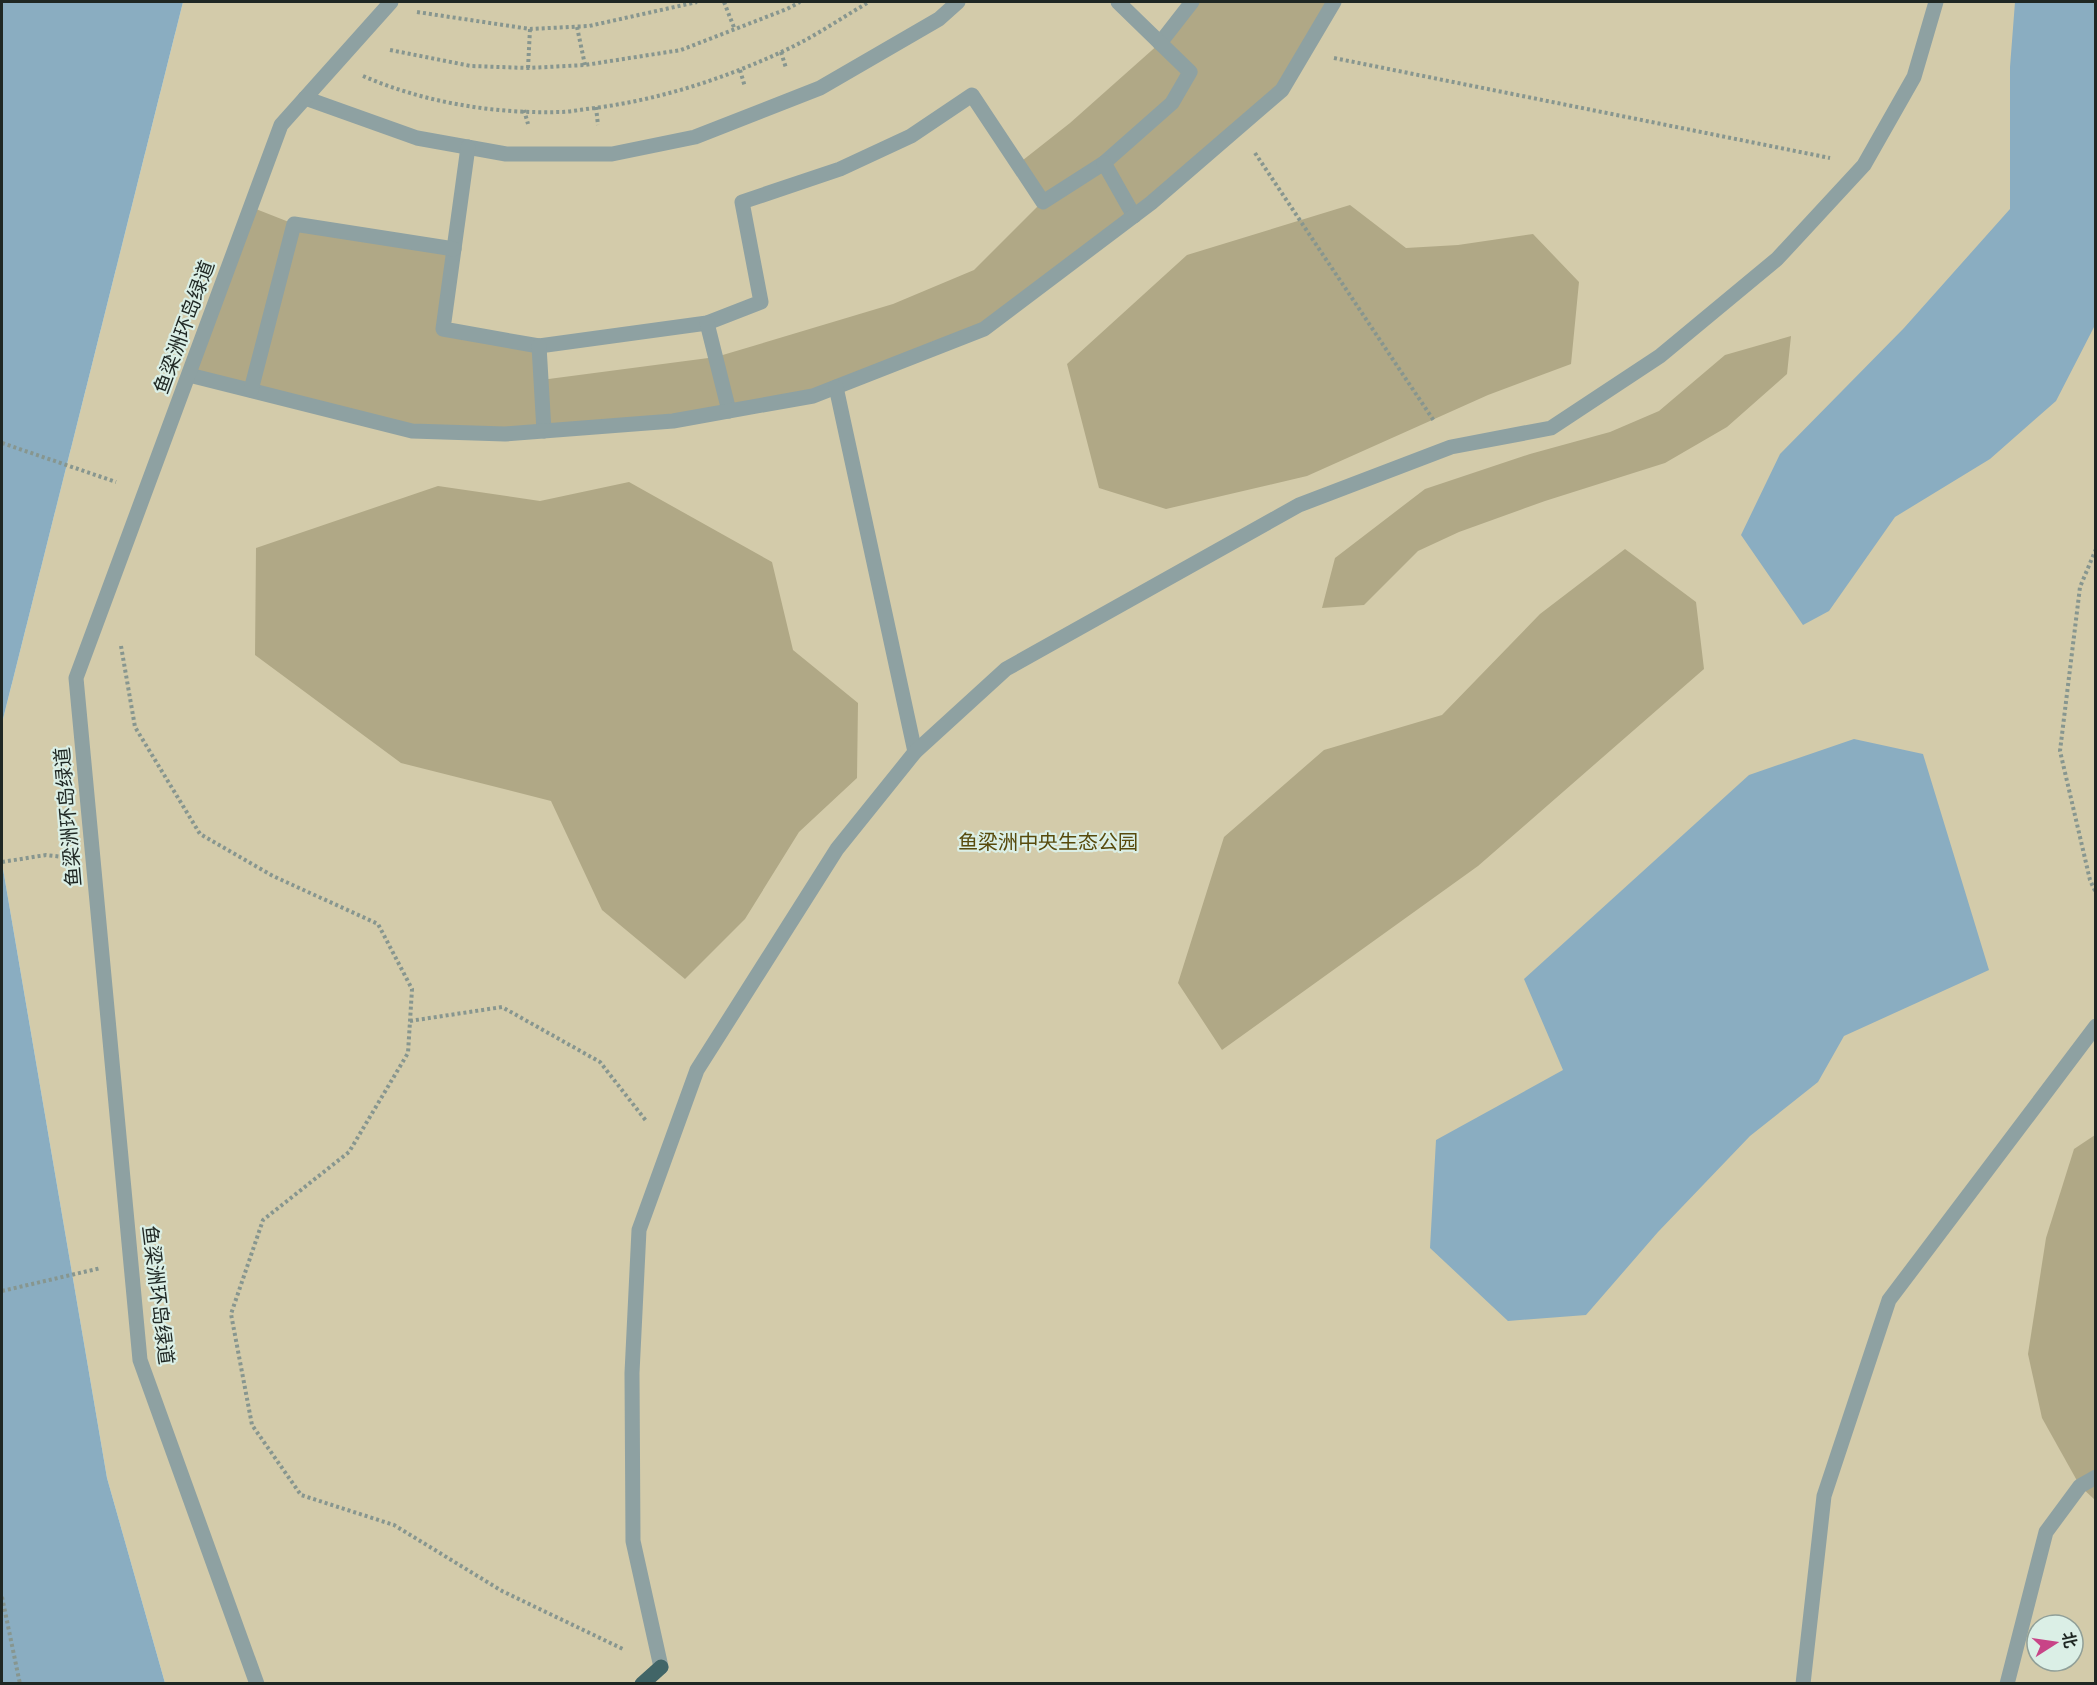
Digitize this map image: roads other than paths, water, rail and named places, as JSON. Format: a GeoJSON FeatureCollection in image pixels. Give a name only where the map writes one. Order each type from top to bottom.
{"type":"FeatureCollection","features":[{"type":"Feature","properties":{"kind":"main road"},"geometry":{"type":"LineString","coordinates":[[642,1683],[661,1667]]}},
{"type":"Feature","properties":{"kind":"street","name":"鱼梁洲环岛绿道"},"geometry":{"type":"LineString","coordinates":[[257,1683],[140,1360],[76,678],[281,125],[390,2]]}},
{"type":"Feature","properties":{"kind":"street"},"geometry":{"type":"LineString","coordinates":[[305,98],[417,138],[506,154],[612,154],[695,137],[820,88],[939,19],[958,2]]}},
{"type":"Feature","properties":{"kind":"street"},"geometry":{"type":"LineString","coordinates":[[468,147],[443,329],[539,346],[707,323],[761,302],[742,202],[840,169],[911,136],[972,95],[1043,202],[1104,163],[1172,104],[1190,72],[1118,2]]}},
{"type":"Feature","properties":{"kind":"street"},"geometry":{"type":"LineString","coordinates":[[1160,43],[1192,2]]}},
{"type":"Feature","properties":{"kind":"street"},"geometry":{"type":"LineString","coordinates":[[189,375],[412,431],[505,434],[673,421],[813,396],[984,329],[1134,216],[1282,90],[1334,2]]}},
{"type":"Feature","properties":{"kind":"street"},"geometry":{"type":"LineString","coordinates":[[661,1667],[633,1541],[632,1373],[639,1230],[697,1070],[837,849],[915,752],[1006,669],[1299,505],[1451,447],[1551,428],[1660,356],[1777,259],[1864,165],[1914,76],[1936,2]]}},
{"type":"Feature","properties":{"kind":"street"},"geometry":{"type":"LineString","coordinates":[[1104,163],[1134,216]]}},
{"type":"Feature","properties":{"kind":"street"},"geometry":{"type":"LineString","coordinates":[[251,390],[294,224],[454,249]]}},
{"type":"Feature","properties":{"kind":"street"},"geometry":{"type":"LineString","coordinates":[[707,323],[729,411]]}},
{"type":"Feature","properties":{"kind":"street"},"geometry":{"type":"LineString","coordinates":[[539,346],[544,431]]}},
{"type":"Feature","properties":{"kind":"street"},"geometry":{"type":"LineString","coordinates":[[836,387],[915,752]]}},
{"type":"Feature","properties":{"kind":"street"},"geometry":{"type":"LineString","coordinates":[[1803,1683],[1824,1496],[1889,1300],[2096,1026]]}},
{"type":"Feature","properties":{"kind":"street"},"geometry":{"type":"LineString","coordinates":[[2007,1683],[2046,1532],[2080,1486],[2096,1477]]}},
{"type":"Feature","properties":{"kind":"water"},"geometry":{"type":"Polygon","coordinates":[[[2,2],[183,2],[2,723],[2,2]]]}},
{"type":"Feature","properties":{"kind":"water"},"geometry":{"type":"Polygon","coordinates":[[[2015,2],[2095,2],[2096,323],[2056,401],[1990,459],[1895,517],[1829,611],[1803,625],[1741,535],[1780,454],[1904,328],[2010,209],[2010,67],[2015,2]]]}},
{"type":"Feature","properties":{"kind":"water"},"geometry":{"type":"Polygon","coordinates":[[[1854,739],[1923,754],[1989,970],[1844,1036],[1818,1082],[1750,1136],[1658,1232],[1586,1315],[1508,1321],[1430,1248],[1436,1140],[1563,1070],[1524,979],[1749,775],[1854,739]]]}},
{"type":"Feature","properties":{"kind":"water"},"geometry":{"type":"Polygon","coordinates":[[[2,863],[107,1478],[165,1683],[2,1683],[2,863]]]}},
{"type":"Feature","properties":{"kind":"park label","name":"鱼梁洲中央生态公园"},"geometry":{"type":"Point","coordinates":[1048,842]}}]}
